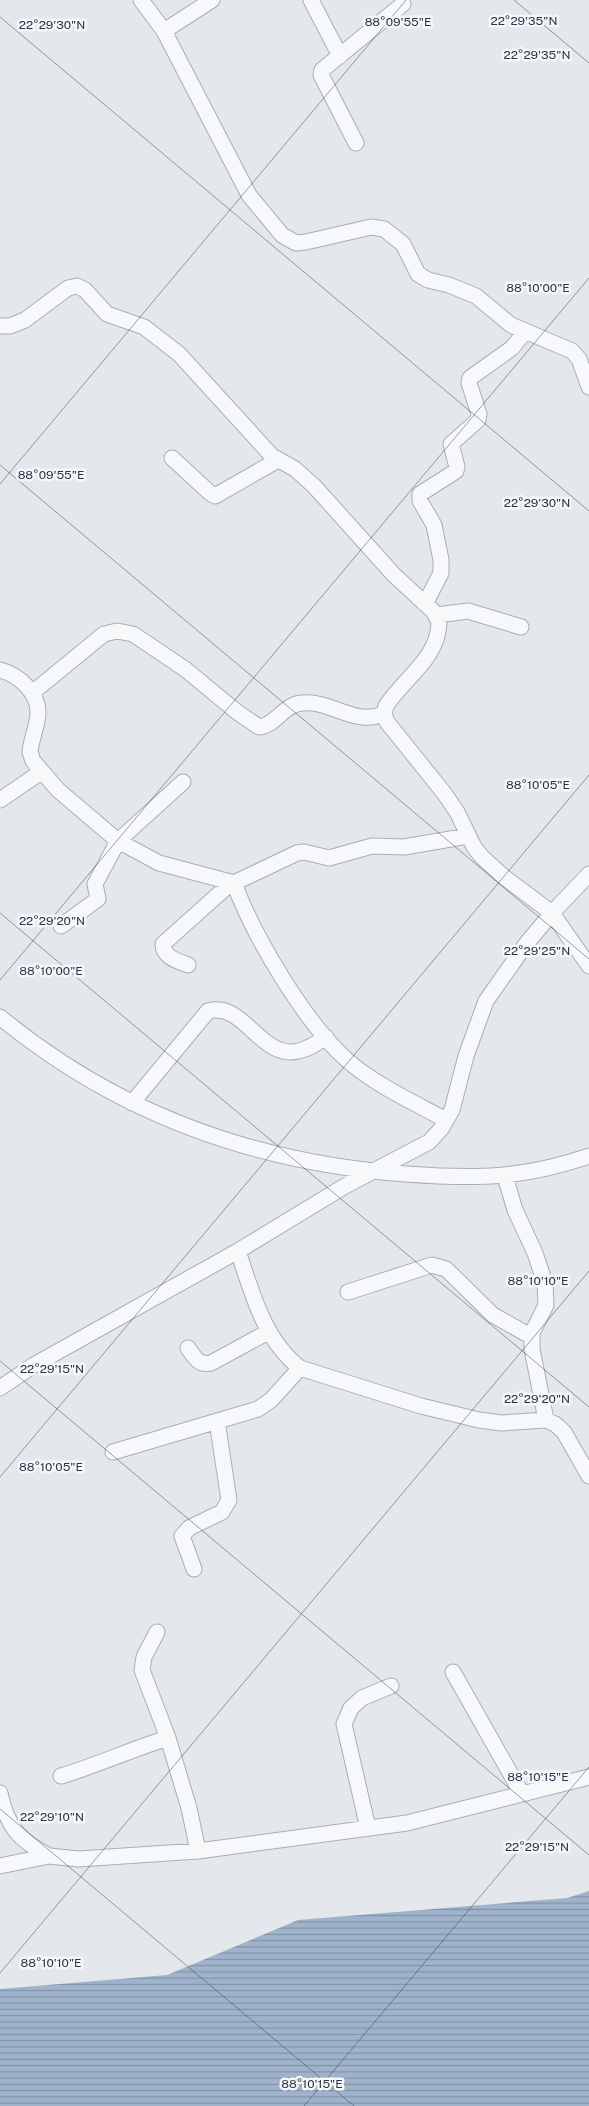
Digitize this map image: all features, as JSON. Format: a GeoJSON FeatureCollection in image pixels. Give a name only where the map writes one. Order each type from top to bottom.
{"type":"FeatureCollection","features":[{"type":"Feature","properties":{"kind":"street"},"geometry":{"type":"LineString","coordinates":[[141,0],[164,31],[249,195],[282,235],[296,243],[371,228],[384,229],[403,244],[418,274],[428,280],[449,285],[476,296],[511,324],[572,350],[578,358],[589,387]]}},
{"type":"Feature","properties":{"kind":"street"},"geometry":{"type":"LineString","coordinates":[[164,31],[212,0]]}},
{"type":"Feature","properties":{"kind":"street"},"geometry":{"type":"LineString","coordinates":[[311,0],[340,56]]}},
{"type":"Feature","properties":{"kind":"street"},"geometry":{"type":"LineString","coordinates":[[356,143],[321,75],[326,65],[340,56],[403,4]]}},
{"type":"Feature","properties":{"kind":"street"},"geometry":{"type":"LineString","coordinates":[[0,326],[10,326],[25,320],[68,288],[77,286],[85,290],[107,314],[144,327],[179,354],[278,460],[303,475],[394,576],[437,615],[439,628],[429,653],[391,697],[384,714],[390,726],[457,812],[474,847],[491,866],[552,913],[589,966]]}},
{"type":"Feature","properties":{"kind":"street"},"geometry":{"type":"LineString","coordinates":[[425,604],[441,573],[441,560],[434,525],[420,501],[420,494],[456,472],[457,467],[452,444],[455,439],[478,420],[470,378],[512,348],[526,332]]}},
{"type":"Feature","properties":{"kind":"street"},"geometry":{"type":"LineString","coordinates":[[172,458],[215,496],[278,460]]}},
{"type":"Feature","properties":{"kind":"street"},"geometry":{"type":"LineString","coordinates":[[437,615],[468,611],[521,627]]}},
{"type":"Feature","properties":{"kind":"street"},"geometry":{"type":"LineString","coordinates":[[32,693],[104,634],[117,631],[133,634],[161,652],[200,680],[248,721],[259,727],[268,724],[290,706],[300,703],[312,703],[364,718],[384,714]]}},
{"type":"Feature","properties":{"kind":"street"},"geometry":{"type":"LineString","coordinates":[[0,670],[16,677],[32,693],[38,715],[30,752],[41,772],[58,790],[118,841],[159,863],[232,883],[250,922],[286,981],[326,1037],[349,1062],[374,1080],[446,1120]]}},
{"type":"Feature","properties":{"kind":"street"},"geometry":{"type":"LineString","coordinates":[[0,800],[41,772]]}},
{"type":"Feature","properties":{"kind":"street"},"geometry":{"type":"LineString","coordinates":[[61,926],[98,899],[95,884],[118,841],[183,782]]}},
{"type":"Feature","properties":{"kind":"street"},"geometry":{"type":"LineString","coordinates":[[188,965],[172,959],[164,951],[163,944],[232,883],[297,853],[304,852],[329,858],[372,846],[404,847],[468,836]]}},
{"type":"Feature","properties":{"kind":"street"},"geometry":{"type":"LineString","coordinates":[[0,1388],[34,1365],[428,1142],[452,1110],[466,1056],[486,1001],[526,944],[589,874]]}},
{"type":"Feature","properties":{"kind":"street"},"geometry":{"type":"LineString","coordinates":[[132,1103],[208,1011],[218,1008],[226,1011],[267,1043],[283,1051],[297,1052],[326,1037]]}},
{"type":"Feature","properties":{"kind":"street"},"geometry":{"type":"LineString","coordinates":[[0,1017],[37,1048],[91,1081],[161,1118],[228,1143],[274,1155],[374,1172],[454,1177],[505,1176],[558,1166],[589,1156]]}},
{"type":"Feature","properties":{"kind":"street"},"geometry":{"type":"LineString","coordinates":[[505,1176],[515,1210],[535,1253],[545,1283],[546,1305],[532,1337],[532,1349],[546,1420]]}},
{"type":"Feature","properties":{"kind":"street"},"geometry":{"type":"LineString","coordinates":[[238,1251],[268,1332],[288,1358],[300,1368],[421,1406],[479,1420],[501,1423],[546,1420],[555,1424],[564,1432],[589,1476]]}},
{"type":"Feature","properties":{"kind":"street"},"geometry":{"type":"LineString","coordinates":[[348,1292],[432,1265],[439,1266],[446,1269],[493,1314],[532,1337]]}},
{"type":"Feature","properties":{"kind":"street"},"geometry":{"type":"LineString","coordinates":[[188,1348],[200,1362],[204,1364],[211,1363],[268,1332]]}},
{"type":"Feature","properties":{"kind":"street"},"geometry":{"type":"LineString","coordinates":[[113,1452],[258,1409],[270,1400],[300,1368]]}},
{"type":"Feature","properties":{"kind":"street"},"geometry":{"type":"LineString","coordinates":[[194,1569],[182,1536],[189,1528],[222,1512],[229,1500],[216,1421]]}},
{"type":"Feature","properties":{"kind":"street"},"geometry":{"type":"LineString","coordinates":[[158,1632],[144,1657],[142,1670],[168,1738],[189,1808],[198,1851]]}},
{"type":"Feature","properties":{"kind":"street"},"geometry":{"type":"LineString","coordinates":[[453,1672],[522,1794]]}},
{"type":"Feature","properties":{"kind":"street"},"geometry":{"type":"LineString","coordinates":[[368,1828],[344,1724],[352,1708],[362,1698],[391,1686]]}},
{"type":"Feature","properties":{"kind":"street"},"geometry":{"type":"LineString","coordinates":[[61,1776],[94,1766],[124,1752],[168,1738]]}},
{"type":"Feature","properties":{"kind":"street"},"geometry":{"type":"LineString","coordinates":[[0,1866],[49,1856],[78,1859],[198,1851],[407,1823],[589,1777]]}},
{"type":"Feature","properties":{"kind":"street"},"geometry":{"type":"LineString","coordinates":[[0,1793],[9,1822],[15,1831],[34,1848],[49,1856]]}},
{"type":"Feature","properties":{"kind":"water"},"geometry":{"type":"Polygon","coordinates":[[[589,1891],[589,2106],[0,2106],[0,1989],[167,1975],[298,1920],[567,1898],[589,1891]]]}}]}
